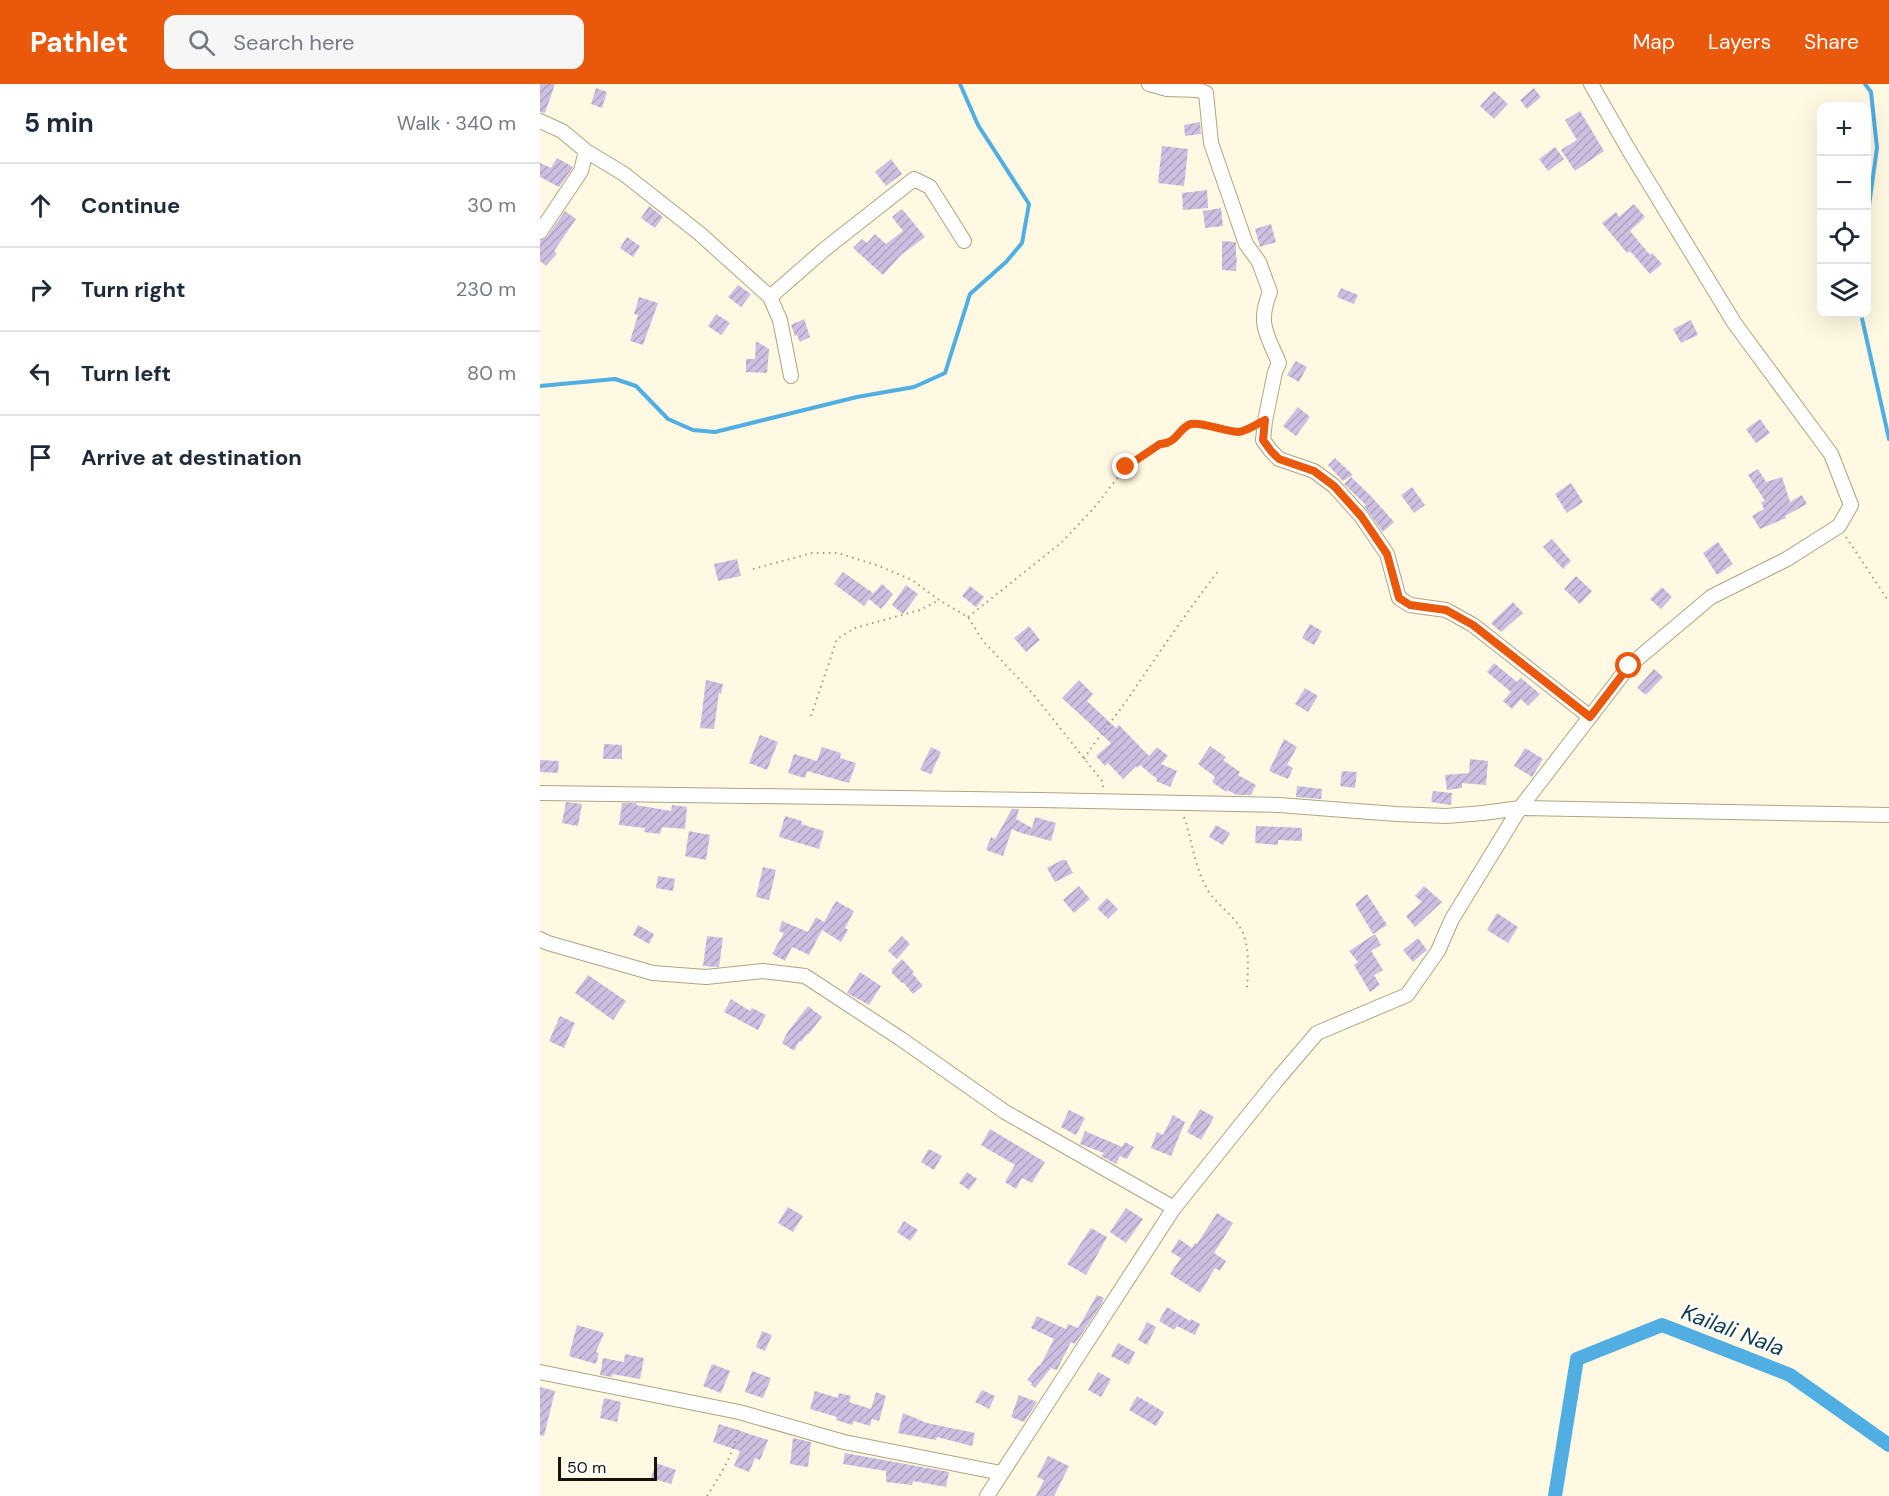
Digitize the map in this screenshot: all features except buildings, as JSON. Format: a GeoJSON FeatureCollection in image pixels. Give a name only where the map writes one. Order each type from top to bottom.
{"type":"FeatureCollection","features":[{"type":"Feature","properties":{"kind":"street"},"geometry":{"type":"LineString","coordinates":[[1149,84],[1167,89],[1198,90],[1206,93],[1211,143],[1246,244],[1259,262],[1270,292],[1264,307],[1263,325],[1279,363],[1265,420],[1263,440],[1279,459],[1314,471],[1334,486],[1361,516],[1387,554],[1399,598],[1410,605],[1446,610],[1473,625],[1590,717]]}},
{"type":"Feature","properties":{"kind":"street"},"geometry":{"type":"LineString","coordinates":[[987,1496],[1174,1208],[1317,1033],[1407,995],[1438,951],[1452,919],[1520,808],[1629,666],[1711,597],[1787,559],[1839,526],[1851,505],[1830,454],[1735,324],[1591,84]]}},
{"type":"Feature","properties":{"kind":"street"},"geometry":{"type":"LineString","coordinates":[[540,122],[562,132],[586,151],[624,174],[699,232],[770,297],[780,320],[791,376]]}},
{"type":"Feature","properties":{"kind":"street"},"geometry":{"type":"LineString","coordinates":[[540,232],[581,171],[586,151]]}},
{"type":"Feature","properties":{"kind":"street"},"geometry":{"type":"LineString","coordinates":[[770,297],[825,249],[914,179],[930,187],[964,241]]}},
{"type":"Feature","properties":{"kind":"street"},"geometry":{"type":"LineString","coordinates":[[540,793],[1279,805],[1446,816],[1520,808],[1889,815]]}},
{"type":"Feature","properties":{"kind":"street"},"geometry":{"type":"LineString","coordinates":[[540,939],[653,973],[706,977],[763,971],[805,976],[901,1039],[1005,1112],[1174,1208]]}},
{"type":"Feature","properties":{"kind":"street"},"geometry":{"type":"LineString","coordinates":[[540,1372],[739,1412],[844,1442],[1001,1473]]}},
{"type":"Feature","properties":{"kind":"path"},"geometry":{"type":"LineString","coordinates":[[968,617],[1061,543],[1094,508],[1126,467],[1160,444],[1167,444],[1184,428],[1192,424],[1240,432],[1265,420]]}},
{"type":"Feature","properties":{"kind":"path"},"geometry":{"type":"LineString","coordinates":[[1839,526],[1889,602]]}},
{"type":"Feature","properties":{"kind":"path"},"geometry":{"type":"LineString","coordinates":[[753,569],[812,554],[838,553],[879,566],[912,580],[939,600],[968,617],[983,641],[1034,695],[1102,781],[1107,801]]}},
{"type":"Feature","properties":{"kind":"path"},"geometry":{"type":"LineString","coordinates":[[1084,759],[1188,610],[1220,569]]}},
{"type":"Feature","properties":{"kind":"path"},"geometry":{"type":"LineString","coordinates":[[811,716],[837,639],[855,628],[920,610],[939,600]]}},
{"type":"Feature","properties":{"kind":"path"},"geometry":{"type":"LineString","coordinates":[[1179,803],[1191,838],[1197,870],[1207,890],[1242,930],[1249,959],[1247,988]]}},
{"type":"Feature","properties":{"kind":"path"},"geometry":{"type":"LineString","coordinates":[[707,1496],[730,1456],[738,1434],[739,1412]]}},
{"type":"Feature","properties":{"kind":"waterway"},"geometry":{"type":"LineString","coordinates":[[540,386],[615,379],[636,386],[668,419],[693,430],[715,432],[857,397],[914,387],[945,373],[970,294],[1006,262],[1022,243],[1029,204],[978,125],[960,84]]}},
{"type":"Feature","properties":{"kind":"waterway"},"geometry":{"type":"LineString","coordinates":[[1865,84],[1871,92],[1877,148],[1868,210]]}},
{"type":"Feature","properties":{"kind":"waterway"},"geometry":{"type":"LineString","coordinates":[[1862,318],[1889,439]]}},
{"type":"Feature","properties":{"kind":"waterway","name":"Kailali Nala"},"geometry":{"type":"LineString","coordinates":[[1555,1496],[1577,1359],[1662,1325],[1790,1375],[1889,1445]]}},
{"type":"Feature","properties":{"kind":"route"},"geometry":{"type":"LineString","coordinates":[[1126,467],[1160,444],[1167,444],[1184,428],[1192,424],[1240,432],[1265,420],[1263,440],[1271,451],[1279,459],[1314,471],[1334,486],[1375,534],[1387,554],[1399,598],[1410,605],[1446,610],[1473,625],[1590,717],[1629,666]]}}]}
